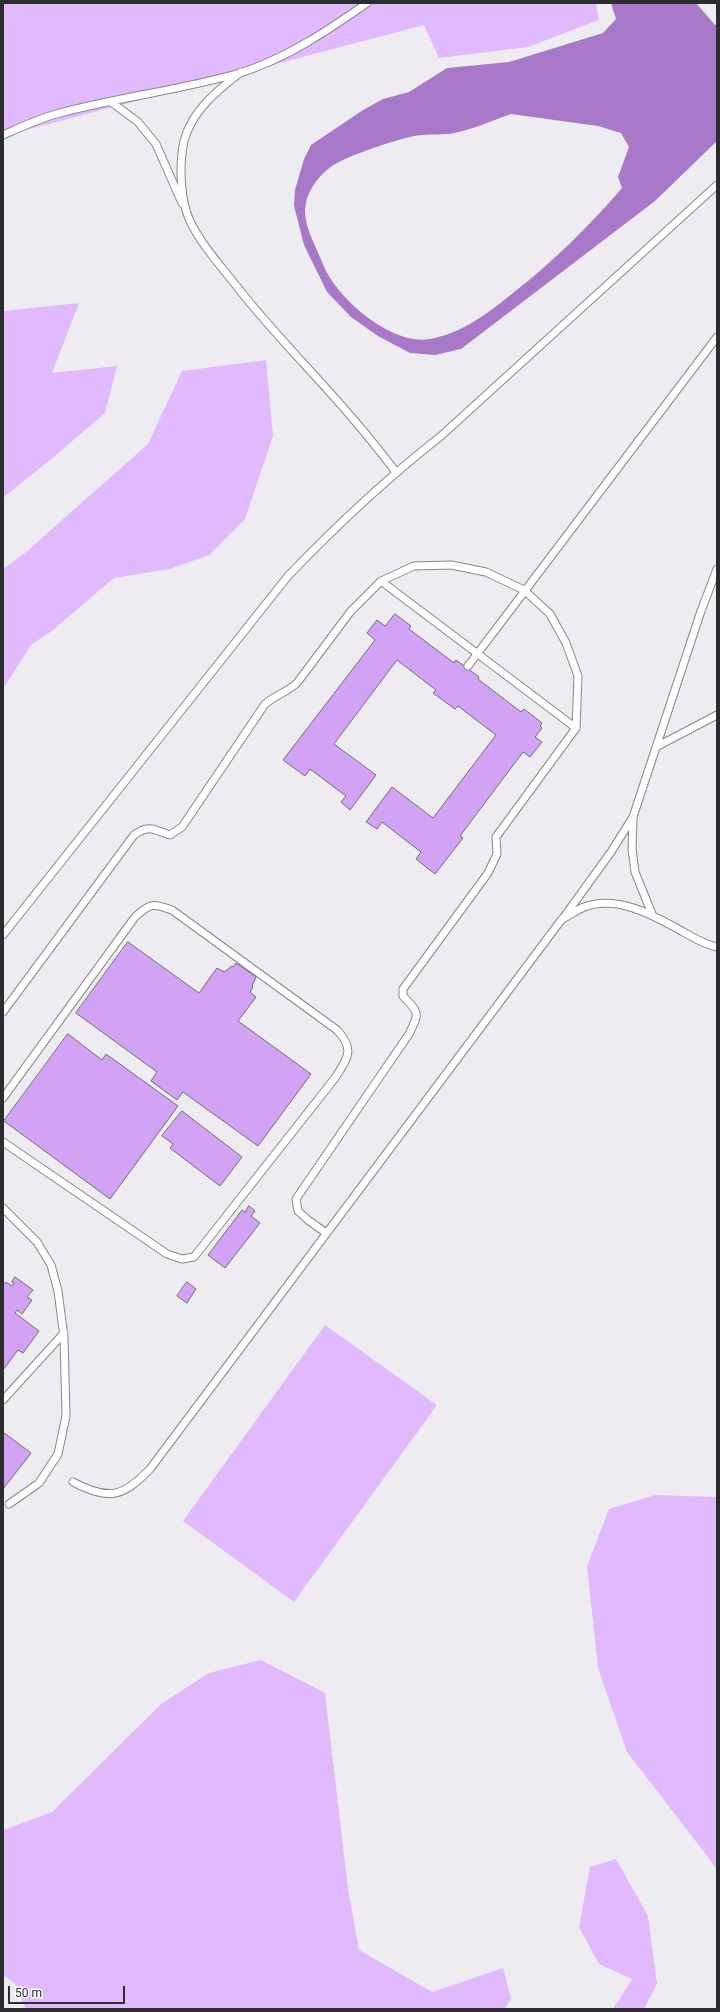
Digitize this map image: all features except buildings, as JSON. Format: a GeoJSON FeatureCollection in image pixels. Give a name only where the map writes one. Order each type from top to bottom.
{"type":"FeatureCollection","features":[{"type":"Feature","properties":{"kind":"lane"},"geometry":{"type":"LineString","coordinates":[[3,135],[59,113],[174,90],[241,72],[294,51],[329,30],[367,3]]}},
{"type":"Feature","properties":{"kind":"lane"},"geometry":{"type":"LineString","coordinates":[[190,220],[183,190],[181,161],[185,140],[192,121],[213,94],[241,72]]}},
{"type":"Feature","properties":{"kind":"lane"},"geometry":{"type":"LineString","coordinates":[[111,102],[138,122],[156,144],[190,220],[203,244],[266,324],[354,420],[396,472]]}},
{"type":"Feature","properties":{"kind":"lane"},"geometry":{"type":"LineString","coordinates":[[3,935],[288,576],[325,538],[396,472],[441,436],[717,185]]}},
{"type":"Feature","properties":{"kind":"lane"},"geometry":{"type":"LineString","coordinates":[[468,666],[524,590],[717,337]]}},
{"type":"Feature","properties":{"kind":"lane"},"geometry":{"type":"LineString","coordinates":[[3,1012],[134,835],[144,828],[151,828],[170,835],[182,827],[265,704],[276,694],[288,691],[297,683],[351,611],[381,581],[414,566],[451,565],[486,572],[524,590],[550,614],[566,643],[578,676],[576,728],[496,837],[497,854],[488,873],[403,989],[403,996],[416,1009],[417,1018],[296,1198],[298,1211],[326,1233]]}},
{"type":"Feature","properties":{"kind":"lane"},"geometry":{"type":"LineString","coordinates":[[73,1482],[91,1491],[116,1494],[134,1486],[155,1463],[611,852],[633,817],[700,610],[717,568]]}},
{"type":"Feature","properties":{"kind":"lane"},"geometry":{"type":"LineString","coordinates":[[381,581],[576,728]]}},
{"type":"Feature","properties":{"kind":"lane"},"geometry":{"type":"LineString","coordinates":[[656,747],[717,715]]}},
{"type":"Feature","properties":{"kind":"lane"},"geometry":{"type":"LineString","coordinates":[[633,817],[632,849],[635,872],[652,914]]}},
{"type":"Feature","properties":{"kind":"lane"},"geometry":{"type":"LineString","coordinates":[[3,1098],[135,917],[144,908],[156,904],[172,910],[337,1030],[344,1038],[348,1048],[347,1060],[335,1078],[194,1256],[182,1259],[167,1254],[3,1142]]}},
{"type":"Feature","properties":{"kind":"lane"},"geometry":{"type":"LineString","coordinates":[[562,919],[585,907],[603,904],[627,906],[652,914],[706,945],[717,947]]}},
{"type":"Feature","properties":{"kind":"lane"},"geometry":{"type":"LineString","coordinates":[[3,1208],[37,1242],[50,1265],[58,1291],[64,1333],[66,1416],[58,1454],[39,1483],[9,1504]]}},
{"type":"Feature","properties":{"kind":"lane"},"geometry":{"type":"LineString","coordinates":[[3,1400],[64,1333]]}},
{"type":"Feature","properties":{"kind":"shaded area"},"geometry":{"type":"Polygon","coordinates":[[[3,3],[596,3],[599,20],[528,47],[439,58],[424,25],[3,136],[3,3]]]}},
{"type":"Feature","properties":{"kind":"shaded area"},"geometry":{"type":"Polygon","coordinates":[[[611,3],[696,3],[715,25],[717,24],[717,141],[655,201],[461,349],[435,355],[410,353],[378,336],[351,317],[327,292],[304,245],[294,206],[295,190],[304,159],[311,145],[363,110],[383,99],[409,92],[447,68],[509,62],[603,33],[616,19],[611,3]],[[511,114],[459,132],[420,135],[395,141],[356,154],[335,164],[324,173],[312,187],[307,198],[305,210],[308,228],[326,271],[344,296],[356,308],[385,329],[400,336],[416,339],[430,339],[464,327],[494,308],[557,256],[596,217],[622,188],[618,177],[629,147],[621,133],[598,126],[511,114]]]}},
{"type":"Feature","properties":{"kind":"shaded area"},"geometry":{"type":"Polygon","coordinates":[[[79,303],[52,373],[117,366],[105,413],[3,498],[3,311],[79,303]]]}},
{"type":"Feature","properties":{"kind":"shaded area"},"geometry":{"type":"Polygon","coordinates":[[[266,360],[273,436],[245,519],[209,555],[170,569],[114,578],[53,630],[31,645],[3,689],[3,569],[26,552],[148,444],[182,371],[266,360]]]}},
{"type":"Feature","properties":{"kind":"shaded area"},"geometry":{"type":"Polygon","coordinates":[[[325,1325],[437,1405],[294,1602],[183,1521],[325,1325]]]}},
{"type":"Feature","properties":{"kind":"shaded area"},"geometry":{"type":"Polygon","coordinates":[[[655,1495],[717,1497],[717,1869],[627,1752],[598,1668],[587,1566],[609,1509],[655,1495]]]}},
{"type":"Feature","properties":{"kind":"shaded area"},"geometry":{"type":"Polygon","coordinates":[[[261,1660],[325,1693],[348,1889],[359,1950],[432,1992],[503,1968],[511,1998],[505,2009],[26,2009],[15,1984],[3,1975],[3,1830],[52,1812],[161,1704],[209,1673],[261,1660]]]}},
{"type":"Feature","properties":{"kind":"shaded area"},"geometry":{"type":"Polygon","coordinates":[[[616,1859],[648,1916],[657,1984],[644,2009],[613,2009],[632,1979],[599,1964],[579,1927],[590,1867],[616,1859]]]}}]}
